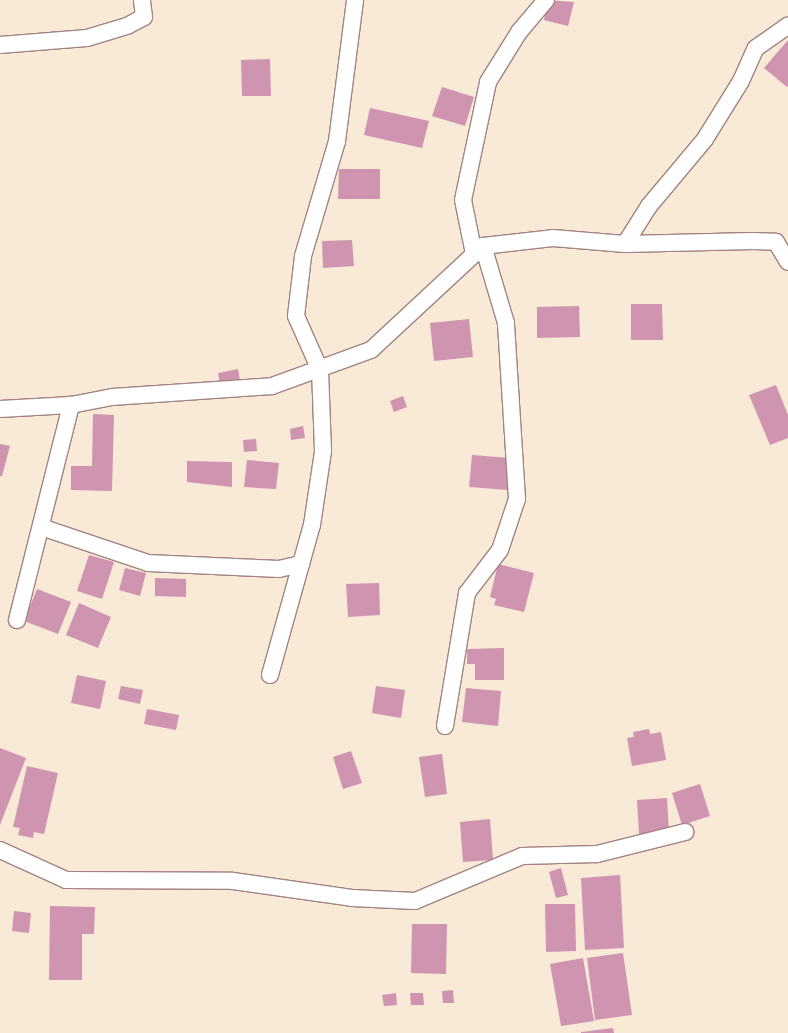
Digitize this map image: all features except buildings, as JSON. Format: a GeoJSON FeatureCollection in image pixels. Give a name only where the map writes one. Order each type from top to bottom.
{"type":"FeatureCollection","features":[{"type":"Feature","properties":{"kind":"street"},"geometry":{"type":"LineString","coordinates":[[0,45],[87,38],[128,26],[144,17],[142,0]]}},
{"type":"Feature","properties":{"kind":"street"},"geometry":{"type":"LineString","coordinates":[[270,676],[312,525],[323,451],[320,370],[296,316],[303,256],[337,142],[355,0]]}},
{"type":"Feature","properties":{"kind":"street"},"geometry":{"type":"LineString","coordinates":[[445,726],[467,593],[500,550],[518,499],[506,323],[478,250],[463,200],[488,82],[519,32],[546,0]]}},
{"type":"Feature","properties":{"kind":"street"},"geometry":{"type":"LineString","coordinates":[[625,244],[649,206],[704,138],[741,81],[756,48],[788,26]]}},
{"type":"Feature","properties":{"kind":"street"},"geometry":{"type":"LineString","coordinates":[[0,409],[71,405],[112,397],[272,386],[371,350],[478,250],[553,238],[625,244],[776,242],[788,262]]}},
{"type":"Feature","properties":{"kind":"street"},"geometry":{"type":"LineString","coordinates":[[18,620],[71,405]]}},
{"type":"Feature","properties":{"kind":"street"},"geometry":{"type":"LineString","coordinates":[[41,527],[148,563],[279,569],[301,564]]}},
{"type":"Feature","properties":{"kind":"street"},"geometry":{"type":"LineString","coordinates":[[0,850],[66,880],[233,881],[352,898],[414,901],[522,856],[598,854],[685,832]]}}]}
